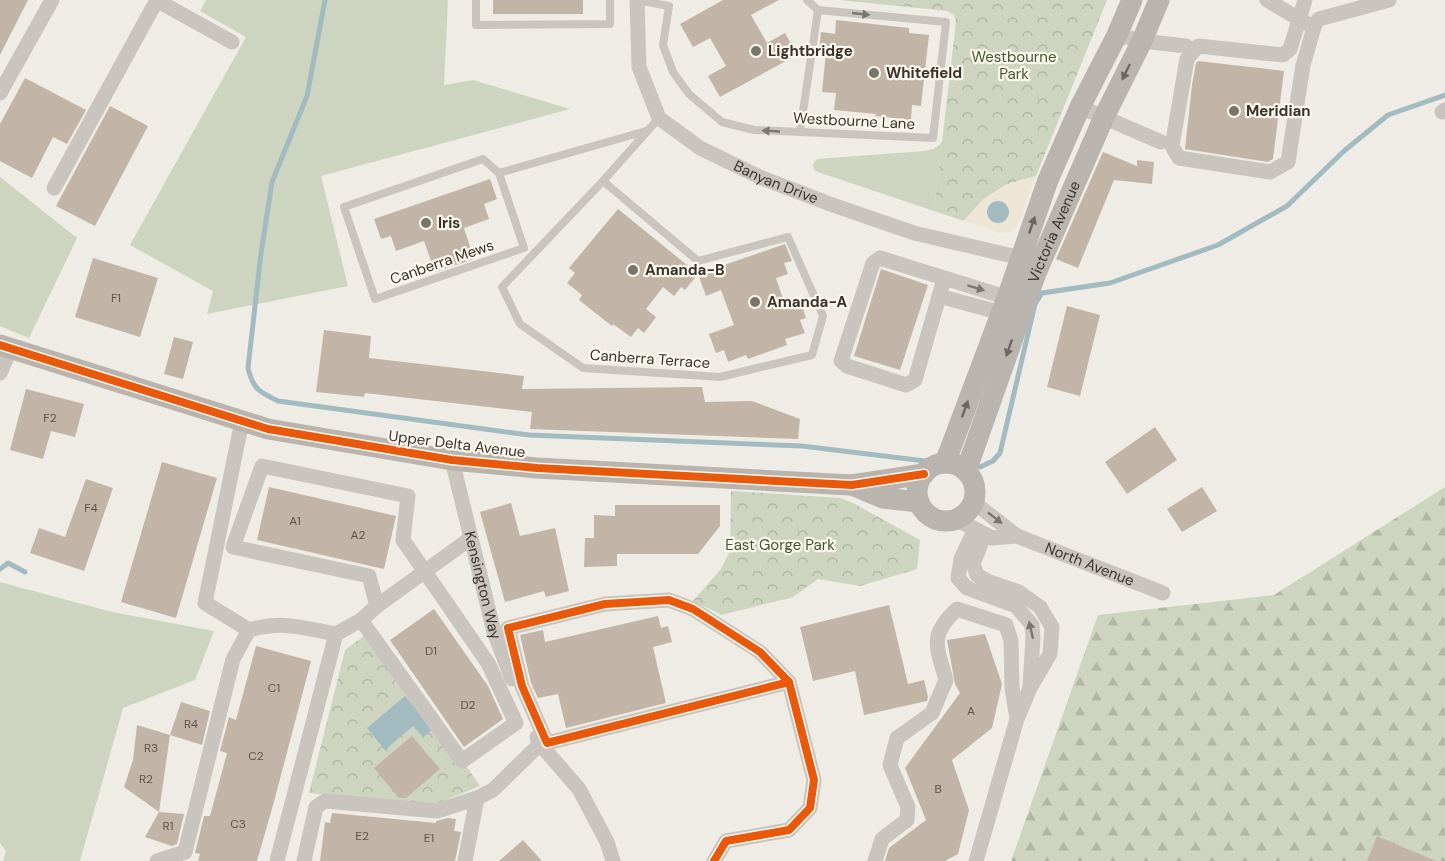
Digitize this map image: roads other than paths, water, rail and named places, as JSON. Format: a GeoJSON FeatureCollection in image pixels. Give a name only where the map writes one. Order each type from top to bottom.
{"type":"FeatureCollection","features":[{"type":"Feature","properties":{"kind":"street"},"geometry":{"type":"LineString","coordinates":[[0,93],[52,0]]}},
{"type":"Feature","properties":{"kind":"street"},"geometry":{"type":"LineString","coordinates":[[54,188],[157,0],[232,42]]}},
{"type":"Feature","properties":{"kind":"street"},"geometry":{"type":"LineString","coordinates":[[637,0],[639,67],[659,118]]}},
{"type":"Feature","properties":{"kind":"street","name":"Victoria Avenue"},"geometry":{"type":"LineString","coordinates":[[966,471],[988,379],[1030,261],[1048,180],[1080,107],[1117,35],[1132,0]]}},
{"type":"Feature","properties":{"kind":"street","name":"Victoria Avenue"},"geometry":{"type":"LineString","coordinates":[[1030,261],[1072,190],[1159,0]]}},
{"type":"Feature","properties":{"kind":"street"},"geometry":{"type":"LineString","coordinates":[[1267,0],[1314,27]]}},
{"type":"Feature","properties":{"kind":"street"},"geometry":{"type":"LineString","coordinates":[[1305,0],[1290,49],[1283,56],[1197,46],[1187,59],[1172,146],[1179,158],[1270,172],[1288,162],[1303,65],[1314,27],[1319,20],[1389,0]]}},
{"type":"Feature","properties":{"kind":"street"},"geometry":{"type":"LineString","coordinates":[[1117,35],[1186,46]]}},
{"type":"Feature","properties":{"kind":"street"},"geometry":{"type":"LineString","coordinates":[[1080,107],[1161,142]]}},
{"type":"Feature","properties":{"kind":"street","name":"Banyan Drive"},"geometry":{"type":"LineString","coordinates":[[659,118],[700,148],[762,178],[811,197],[914,233],[1030,261]]}},
{"type":"Feature","properties":{"kind":"street"},"geometry":{"type":"LineString","coordinates":[[1048,180],[1072,190]]}},
{"type":"Feature","properties":{"kind":"street"},"geometry":{"type":"LineString","coordinates":[[945,279],[915,380],[906,385],[847,366],[841,360],[873,263],[880,258],[945,279],[1013,308]]}},
{"type":"Feature","properties":{"kind":"street"},"geometry":{"type":"LineString","coordinates":[[939,296],[1013,308]]}},
{"type":"Feature","properties":{"kind":"street"},"geometry":{"type":"LineString","coordinates":[[0,373],[5,348]]}},
{"type":"Feature","properties":{"kind":"street","name":"Upper Delta Avenue"},"geometry":{"type":"LineString","coordinates":[[5,348],[268,429],[452,460],[537,468],[852,485],[924,474]]}},
{"type":"Feature","properties":{"kind":"street","name":"Victoria Avenue"},"geometry":{"type":"LineString","coordinates":[[945,464],[988,379]]}},
{"type":"Feature","properties":{"kind":"street"},"geometry":{"type":"LineString","coordinates":[[242,421],[205,603],[249,630],[268,625],[287,625],[336,634],[361,620],[471,538]]}},
{"type":"Feature","properties":{"kind":"street","name":"Kensington Way"},"geometry":{"type":"LineString","coordinates":[[452,460],[495,632],[524,713],[540,744],[579,789],[608,842],[613,861]]}},
{"type":"Feature","properties":{"kind":"street"},"geometry":{"type":"LineString","coordinates":[[945,464],[966,471],[974,487],[968,510],[956,519],[948,521],[934,518],[922,508],[919,502],[918,487],[924,474],[930,468],[945,464]]}},
{"type":"Feature","properties":{"kind":"street"},"geometry":{"type":"LineString","coordinates":[[361,620],[462,761],[516,723],[488,663],[403,540],[408,496],[262,466],[233,548],[369,576],[377,606]]}},
{"type":"Feature","properties":{"kind":"street","name":"Upper Delta Avenue"},"geometry":{"type":"LineString","coordinates":[[852,485],[883,498],[919,502]]}},
{"type":"Feature","properties":{"kind":"street"},"geometry":{"type":"LineString","coordinates":[[972,501],[1017,536]]}},
{"type":"Feature","properties":{"kind":"street"},"geometry":{"type":"LineString","coordinates":[[956,519],[992,538],[1017,536]]}},
{"type":"Feature","properties":{"kind":"street"},"geometry":{"type":"LineString","coordinates":[[976,861],[1017,719],[1030,688],[1033,638],[1032,625],[1016,606],[980,585],[973,564],[980,532]]}},
{"type":"Feature","properties":{"kind":"street"},"geometry":{"type":"LineString","coordinates":[[980,532],[961,559],[956,585],[967,588],[980,585]]}},
{"type":"Feature","properties":{"kind":"street","name":"North Avenue"},"geometry":{"type":"LineString","coordinates":[[1017,536],[1163,593]]}},
{"type":"Feature","properties":{"kind":"street"},"geometry":{"type":"LineString","coordinates":[[714,861],[726,841],[789,830],[810,808],[814,780],[789,682],[760,652],[693,609],[669,600],[605,604],[508,628],[522,686],[547,743],[789,682]]}},
{"type":"Feature","properties":{"kind":"street"},"geometry":{"type":"LineString","coordinates":[[875,861],[882,839],[908,820],[908,807],[890,765],[897,738],[932,713],[946,680],[936,643],[945,621],[957,609],[1006,625],[1011,641],[1012,688],[1017,719]]}},
{"type":"Feature","properties":{"kind":"street"},"geometry":{"type":"LineString","coordinates":[[157,861],[185,852],[233,659],[249,630]]}},
{"type":"Feature","properties":{"kind":"street"},"geometry":{"type":"LineString","coordinates":[[277,861],[336,634]]}},
{"type":"Feature","properties":{"kind":"street"},"geometry":{"type":"LineString","coordinates":[[304,861],[316,807],[325,801],[437,811],[477,798],[493,790],[540,744]]}},
{"type":"Feature","properties":{"kind":"street"},"geometry":{"type":"LineString","coordinates":[[465,861],[477,798]]}},
{"type":"Feature","properties":{"kind":"lane"},"geometry":{"type":"LineString","coordinates":[[476,0],[476,25],[610,24],[610,0]]}},
{"type":"Feature","properties":{"kind":"lane","name":"Westbourne Lane"},"geometry":{"type":"LineString","coordinates":[[637,0],[669,6],[663,45],[673,72],[688,94],[722,122],[754,130],[933,138],[946,22],[818,10]]}},
{"type":"Feature","properties":{"kind":"lane"},"geometry":{"type":"LineString","coordinates":[[800,132],[818,10],[807,0]]}},
{"type":"Feature","properties":{"kind":"lane","name":"Canberra Terrace"},"geometry":{"type":"LineString","coordinates":[[603,181],[698,261],[788,237],[823,316],[812,355],[720,377],[583,368],[520,324],[502,287],[603,181],[659,118]]}},
{"type":"Feature","properties":{"kind":"lane"},"geometry":{"type":"LineString","coordinates":[[499,173],[648,131]]}},
{"type":"Feature","properties":{"kind":"lane","name":"Canberra Mews"},"geometry":{"type":"LineString","coordinates":[[483,159],[499,173],[524,248],[375,299],[344,207],[483,159]]}},
{"type":"Feature","properties":{"kind":"water"},"geometry":{"type":"Polygon","coordinates":[[[998,201],[1006,204],[1009,212],[1006,220],[998,223],[990,220],[987,212],[990,204],[998,201]]]}},
{"type":"Feature","properties":{"kind":"water"},"geometry":{"type":"Polygon","coordinates":[[[405,696],[433,729],[423,737],[413,726],[385,750],[367,728],[405,696]]]}},
{"type":"Feature","properties":{"kind":"waterway"},"geometry":{"type":"LineString","coordinates":[[325,0],[307,96],[272,182],[261,253],[248,368],[252,381],[261,392],[278,401],[529,435],[802,446],[925,461]]}},
{"type":"Feature","properties":{"kind":"waterway"},"geometry":{"type":"LineString","coordinates":[[980,467],[993,461],[1000,453],[1035,304],[1042,293],[1110,283],[1218,245],[1287,206],[1344,151],[1388,115],[1445,95]]}},
{"type":"Feature","properties":{"kind":"waterway"},"geometry":{"type":"LineString","coordinates":[[0,569],[8,563],[25,572]]}},
{"type":"Feature","properties":{"kind":"place","name":"Lightbridge"},"geometry":{"type":"Point","coordinates":[756,51]}},
{"type":"Feature","properties":{"kind":"place","name":"Whitefield"},"geometry":{"type":"Point","coordinates":[874,73]}},
{"type":"Feature","properties":{"kind":"place","name":"Meridian"},"geometry":{"type":"Point","coordinates":[1234,111]}},
{"type":"Feature","properties":{"kind":"place","name":"Iris"},"geometry":{"type":"Point","coordinates":[426,223]}},
{"type":"Feature","properties":{"kind":"place","name":"Amanda-B"},"geometry":{"type":"Point","coordinates":[633,270]}},
{"type":"Feature","properties":{"kind":"place","name":"Amanda-A"},"geometry":{"type":"Point","coordinates":[755,302]}},
{"type":"Feature","properties":{"kind":"park label","name":"Westbourne Park"},"geometry":{"type":"Point","coordinates":[1014,66]}},
{"type":"Feature","properties":{"kind":"park label","name":"East Gorge Park"},"geometry":{"type":"Point","coordinates":[780,545]}}]}
